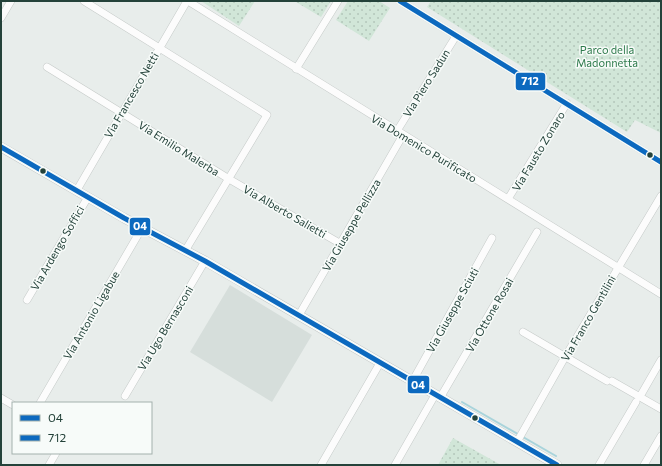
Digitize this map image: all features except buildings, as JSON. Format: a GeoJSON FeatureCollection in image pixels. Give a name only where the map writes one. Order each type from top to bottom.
{"type":"FeatureCollection","features":[{"type":"Feature","properties":{"kind":"street"},"geometry":{"type":"LineString","coordinates":[[1,18],[11,1]]}},
{"type":"Feature","properties":{"kind":"street"},"geometry":{"type":"LineString","coordinates":[[84,1],[267,114],[185,251]]}},
{"type":"Feature","properties":{"kind":"street","name":"Via Francesco Netti"},"geometry":{"type":"LineString","coordinates":[[77,190],[187,1]]}},
{"type":"Feature","properties":{"kind":"street","name":"Via Domenico Purificato"},"geometry":{"type":"LineString","coordinates":[[187,1],[661,294]]}},
{"type":"Feature","properties":{"kind":"street"},"geometry":{"type":"LineString","coordinates":[[296,69],[338,1]]}},
{"type":"Feature","properties":{"kind":"street"},"geometry":{"type":"LineString","coordinates":[[400,1],[661,162]]}},
{"type":"Feature","properties":{"kind":"street","name":"Via Piero Sadun"},"geometry":{"type":"LineString","coordinates":[[400,133],[456,36]]}},
{"type":"Feature","properties":{"kind":"street","name":"Via Emilio Malerba"},"geometry":{"type":"LineString","coordinates":[[47,67],[229,179]]}},
{"type":"Feature","properties":{"kind":"street","name":"Via Fausto Zonaro"},"geometry":{"type":"LineString","coordinates":[[508,199],[567,103]]}},
{"type":"Feature","properties":{"kind":"street","name":"Via Giuseppe Pellizza"},"geometry":{"type":"LineString","coordinates":[[299,315],[341,244],[400,133]]}},
{"type":"Feature","properties":{"kind":"street"},"geometry":{"type":"LineString","coordinates":[[1,147],[142,228],[205,261],[555,464]]}},
{"type":"Feature","properties":{"kind":"street","name":"Via Alberto Salietti"},"geometry":{"type":"LineString","coordinates":[[229,179],[341,244]]}},
{"type":"Feature","properties":{"kind":"street","name":"Via Franco Gentilini"},"geometry":{"type":"LineString","coordinates":[[517,442],[565,357],[661,196]]}},
{"type":"Feature","properties":{"kind":"street","name":"Via Ardengo Soffici"},"geometry":{"type":"LineString","coordinates":[[27,300],[88,197]]}},
{"type":"Feature","properties":{"kind":"street","name":"Via Antonio Ligabue"},"geometry":{"type":"LineString","coordinates":[[41,402],[142,228]]}},
{"type":"Feature","properties":{"kind":"street","name":"Via Ottone Rosai"},"geometry":{"type":"LineString","coordinates":[[395,465],[438,397],[537,232]]}},
{"type":"Feature","properties":{"kind":"street","name":"Via Giuseppe Sciuti"},"geometry":{"type":"LineString","coordinates":[[412,382],[492,238]]}},
{"type":"Feature","properties":{"kind":"street","name":"Via Ugo Bernasconi"},"geometry":{"type":"LineString","coordinates":[[125,396],[205,261]]}},
{"type":"Feature","properties":{"kind":"street"},"geometry":{"type":"LineString","coordinates":[[523,332],[565,357],[661,408]]}},
{"type":"Feature","properties":{"kind":"street"},"geometry":{"type":"LineString","coordinates":[[642,393],[661,360]]}},
{"type":"Feature","properties":{"kind":"street"},"geometry":{"type":"LineString","coordinates":[[321,465],[380,363]]}},
{"type":"Feature","properties":{"kind":"street"},"geometry":{"type":"LineString","coordinates":[[1,398],[12,404]]}},
{"type":"Feature","properties":{"kind":"street"},"geometry":{"type":"LineString","coordinates":[[599,465],[636,402]]}},
{"type":"Feature","properties":{"kind":"street"},"geometry":{"type":"LineString","coordinates":[[644,465],[661,436]]}},
{"type":"Feature","properties":{"kind":"street"},"geometry":{"type":"LineString","coordinates":[[49,465],[55,454]]}},
{"type":"Feature","properties":{"kind":"shaded area"},"geometry":{"type":"Polygon","coordinates":[[[230,285],[312,335],[272,402],[190,352],[230,285]]]}},
{"type":"Feature","properties":{"kind":"green space"},"geometry":{"type":"Polygon","coordinates":[[[201,1],[255,1],[239,26],[201,1]]]}},
{"type":"Feature","properties":{"kind":"green space"},"geometry":{"type":"Polygon","coordinates":[[[331,1],[321,17],[296,2],[331,1]]]}},
{"type":"Feature","properties":{"kind":"green space"},"geometry":{"type":"Polygon","coordinates":[[[348,1],[379,1],[390,8],[369,41],[336,20],[348,1]]]}},
{"type":"Feature","properties":{"kind":"green space","name":"Parco della Madonnetta"},"geometry":{"type":"Polygon","coordinates":[[[431,1],[661,1],[661,133],[635,120],[627,132],[427,7],[431,1]]]}},
{"type":"Feature","properties":{"kind":"green space"},"geometry":{"type":"Polygon","coordinates":[[[453,438],[501,465],[438,465],[453,438]]]}},
{"type":"Feature","properties":{"kind":"waterway"},"geometry":{"type":"LineString","coordinates":[[462,402],[556,456]]}},
{"type":"Feature","properties":{"kind":"transit line","name":"712"},"geometry":{"type":"LineString","coordinates":[[400,1],[661,162]]}},
{"type":"Feature","properties":{"kind":"transit line","name":"04"},"geometry":{"type":"LineString","coordinates":[[1,147],[124,218],[205,261],[557,465]]}}]}
